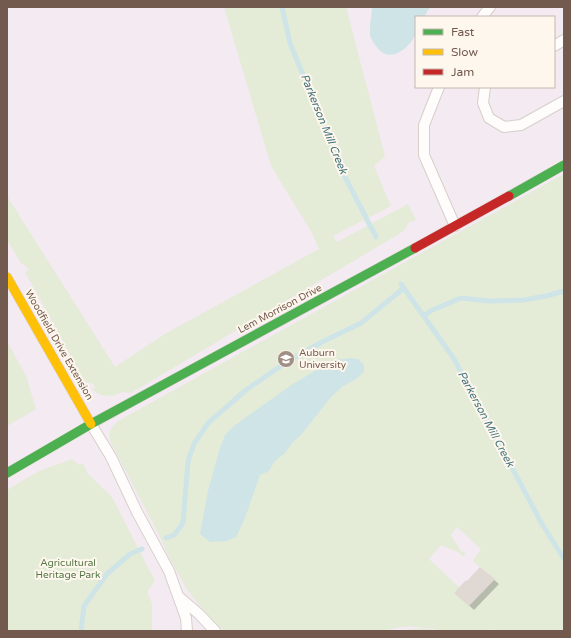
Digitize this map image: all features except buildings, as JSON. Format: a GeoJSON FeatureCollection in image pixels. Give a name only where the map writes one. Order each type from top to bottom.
{"type":"FeatureCollection","features":[{"type":"Feature","properties":{"kind":"street","name":"Lem Morrison Drive"},"geometry":{"type":"LineString","coordinates":[[7,473],[91,424],[564,165]]}},
{"type":"Feature","properties":{"kind":"street","name":"Woodfield Drive Extension"},"geometry":{"type":"LineString","coordinates":[[7,276],[91,424]]}},
{"type":"Feature","properties":{"kind":"lane"},"geometry":{"type":"LineString","coordinates":[[483,16],[490,7]]}},
{"type":"Feature","properties":{"kind":"lane"},"geometry":{"type":"LineString","coordinates":[[555,45],[564,40]]}},
{"type":"Feature","properties":{"kind":"lane"},"geometry":{"type":"LineString","coordinates":[[439,88],[424,125],[424,155],[455,226]]}},
{"type":"Feature","properties":{"kind":"lane"},"geometry":{"type":"LineString","coordinates":[[484,88],[483,103],[489,118],[504,127],[521,125],[564,101]]}},
{"type":"Feature","properties":{"kind":"lane"},"geometry":{"type":"LineString","coordinates":[[91,424],[111,457],[137,512],[169,571],[186,618],[187,631]]}},
{"type":"Feature","properties":{"kind":"lane"},"geometry":{"type":"LineString","coordinates":[[178,596],[199,614],[215,631]]}},
{"type":"Feature","properties":{"kind":"shaded area","name":"Auburn University"},"geometry":{"type":"Polygon","coordinates":[[[7,7],[564,7],[564,631],[7,631],[7,7]]]}},
{"type":"Feature","properties":{"kind":"shaded area"},"geometry":{"type":"Polygon","coordinates":[[[372,7],[430,7],[425,16],[415,16],[414,37],[408,46],[395,54],[385,54],[375,45],[370,36],[372,7]]]}},
{"type":"Feature","properties":{"kind":"shaded area"},"geometry":{"type":"Polygon","coordinates":[[[351,358],[358,359],[364,365],[364,372],[355,380],[343,386],[331,397],[301,435],[292,443],[285,453],[275,461],[269,471],[260,475],[245,518],[236,537],[227,541],[210,542],[200,534],[208,491],[225,435],[234,426],[293,384],[336,360],[351,358]]]}},
{"type":"Feature","properties":{"kind":"green space"},"geometry":{"type":"Polygon","coordinates":[[[224,7],[346,7],[385,156],[374,166],[391,206],[333,236],[337,242],[408,204],[416,220],[409,222],[404,231],[131,393],[123,392],[109,396],[101,395],[92,390],[95,387],[93,384],[85,382],[25,272],[29,270],[21,263],[7,240],[7,196],[115,367],[163,335],[319,249],[312,233],[271,166],[224,7]]]}},
{"type":"Feature","properties":{"kind":"green space"},"geometry":{"type":"Polygon","coordinates":[[[564,174],[564,631],[497,631],[496,629],[492,631],[455,632],[408,626],[385,631],[223,631],[198,604],[186,588],[110,441],[111,430],[118,421],[564,174]],[[457,527],[451,535],[461,551],[465,552],[464,556],[441,545],[429,559],[459,587],[483,593],[495,579],[473,561],[481,549],[457,527]]]}},
{"type":"Feature","properties":{"kind":"green space"},"geometry":{"type":"Polygon","coordinates":[[[7,341],[26,376],[36,409],[7,426],[7,341]]]}},
{"type":"Feature","properties":{"kind":"green space","name":"Agricultural Heritage Park"},"geometry":{"type":"Polygon","coordinates":[[[72,459],[79,465],[83,463],[88,474],[112,497],[155,581],[147,592],[152,603],[152,631],[7,631],[7,490],[39,471],[72,459]]]}},
{"type":"Feature","properties":{"kind":"green space"},"geometry":{"type":"Polygon","coordinates":[[[421,628],[439,631],[396,631],[421,628]]]}},
{"type":"Feature","properties":{"kind":"waterway","name":"Parkerson Mill Creek"},"geometry":{"type":"LineString","coordinates":[[282,7],[290,43],[344,175],[376,237]]}},
{"type":"Feature","properties":{"kind":"waterway","name":"Parkerson Mill Creek"},"geometry":{"type":"LineString","coordinates":[[401,284],[454,359],[542,524],[564,559]]}},
{"type":"Feature","properties":{"kind":"waterway"},"geometry":{"type":"LineString","coordinates":[[166,538],[174,535],[183,523],[188,461],[194,444],[208,423],[246,390],[285,363],[322,342],[361,323],[404,288]]}},
{"type":"Feature","properties":{"kind":"waterway"},"geometry":{"type":"LineString","coordinates":[[424,316],[430,311],[461,298],[488,301],[524,300],[564,291]]}},
{"type":"Feature","properties":{"kind":"waterway"},"geometry":{"type":"LineString","coordinates":[[81,631],[84,606],[107,574],[130,554],[142,549]]}},
{"type":"Feature","properties":{"kind":"traffic: fast"},"geometry":{"type":"LineString","coordinates":[[509,196],[564,165]]}},
{"type":"Feature","properties":{"kind":"traffic: fast"},"geometry":{"type":"LineString","coordinates":[[7,473],[91,424],[415,248]]}},
{"type":"Feature","properties":{"kind":"traffic: slow"},"geometry":{"type":"LineString","coordinates":[[7,277],[91,424]]}},
{"type":"Feature","properties":{"kind":"traffic: jam"},"geometry":{"type":"LineString","coordinates":[[415,248],[509,196]]}},
{"type":"Feature","properties":{"kind":"place","name":"Auburn University"},"geometry":{"type":"Point","coordinates":[286,359]}}]}
